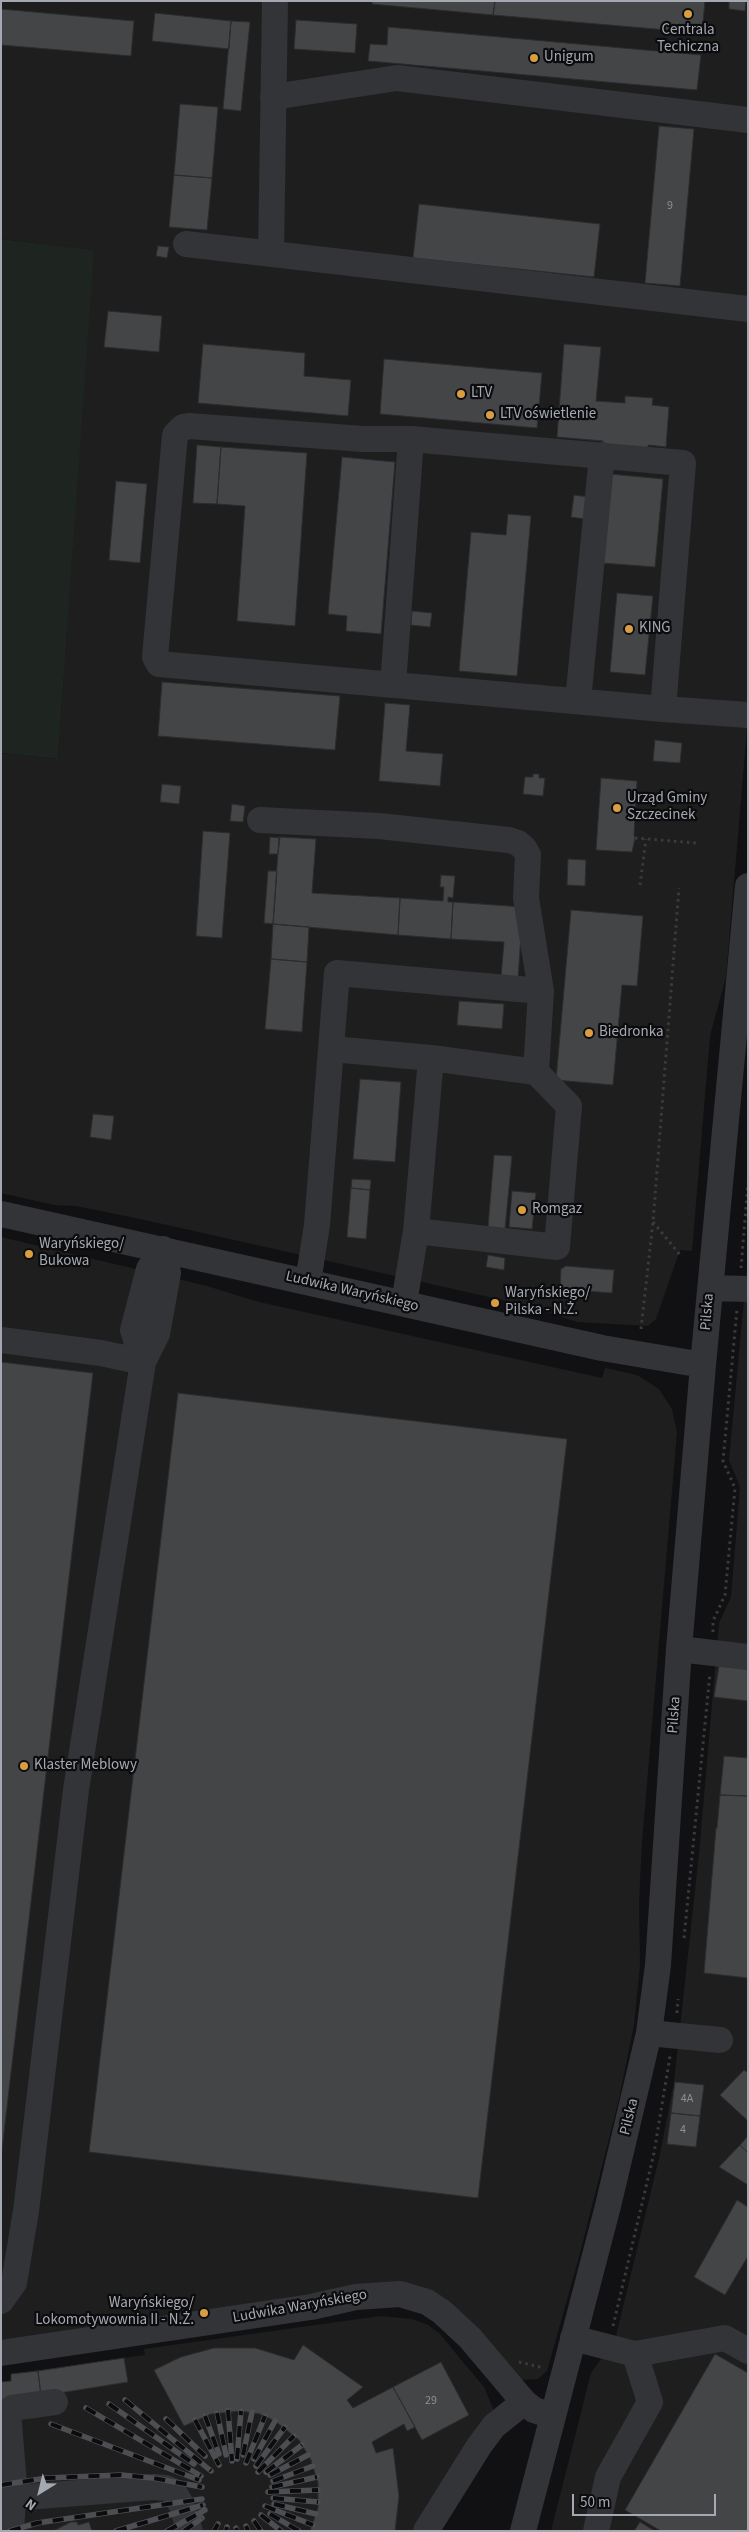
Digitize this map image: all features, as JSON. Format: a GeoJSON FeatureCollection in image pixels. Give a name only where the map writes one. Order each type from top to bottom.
{"type":"FeatureCollection","features":[{"type":"Feature","properties":{"kind":"street"},"geometry":{"type":"LineString","coordinates":[[271,254],[275,1]]}},
{"type":"Feature","properties":{"kind":"street"},"geometry":{"type":"LineString","coordinates":[[273,97],[397,78],[748,120]]}},
{"type":"Feature","properties":{"kind":"street"},"geometry":{"type":"LineString","coordinates":[[186,244],[748,308]]}},
{"type":"Feature","properties":{"kind":"street"},"geometry":{"type":"LineString","coordinates":[[663,709],[683,463],[411,440],[363,439],[189,426],[178,430],[173,442],[155,656],[157,662],[163,666],[663,709],[748,715]]}},
{"type":"Feature","properties":{"kind":"street"},"geometry":{"type":"LineString","coordinates":[[393,685],[411,440]]}},
{"type":"Feature","properties":{"kind":"street"},"geometry":{"type":"LineString","coordinates":[[578,701],[602,455]]}},
{"type":"Feature","properties":{"kind":"street"},"geometry":{"type":"LineString","coordinates":[[260,820],[379,826],[518,843],[524,848],[528,855],[526,898],[541,991],[536,1072]]}},
{"type":"Feature","properties":{"kind":"street","name":"Pilska"},"geometry":{"type":"LineString","coordinates":[[523,2531],[649,2034],[658,1965],[679,1649],[703,1365],[744,979],[748,886]]}},
{"type":"Feature","properties":{"kind":"street"},"geometry":{"type":"LineString","coordinates":[[308,1282],[317,1225],[337,973],[541,991]]}},
{"type":"Feature","properties":{"kind":"street"},"geometry":{"type":"LineString","coordinates":[[332,1049],[431,1058],[536,1072],[570,1106],[557,1247],[416,1231]]}},
{"type":"Feature","properties":{"kind":"street"},"geometry":{"type":"LineString","coordinates":[[404,1303],[416,1231],[431,1058]]}},
{"type":"Feature","properties":{"kind":"street","name":"Ludwika Waryńskiego"},"geometry":{"type":"LineString","coordinates":[[1,1214],[602,1348],[703,1365]]}},
{"type":"Feature","properties":{"kind":"street"},"geometry":{"type":"LineString","coordinates":[[1,2301],[14,2283],[26,2211],[76,1790],[143,1362],[132,1330],[149,1269],[163,1249]]}},
{"type":"Feature","properties":{"kind":"street"},"geometry":{"type":"LineString","coordinates":[[710,1288],[748,1289]]}},
{"type":"Feature","properties":{"kind":"street"},"geometry":{"type":"LineString","coordinates":[[1,1340],[101,1353],[143,1362]]}},
{"type":"Feature","properties":{"kind":"street"},"geometry":{"type":"LineString","coordinates":[[679,1649],[748,1657]]}},
{"type":"Feature","properties":{"kind":"street"},"geometry":{"type":"LineString","coordinates":[[649,2034],[720,2040]]}},
{"type":"Feature","properties":{"kind":"street","name":"Ludwika Waryńskiego"},"geometry":{"type":"LineString","coordinates":[[1,2353],[311,2307],[356,2297],[400,2294],[427,2302],[456,2323],[524,2402],[534,2410],[553,2416]]}},
{"type":"Feature","properties":{"kind":"street"},"geometry":{"type":"LineString","coordinates":[[573,2338],[634,2354],[726,2338],[748,2351]]}},
{"type":"Feature","properties":{"kind":"street"},"geometry":{"type":"LineString","coordinates":[[596,2531],[608,2477],[650,2402],[634,2354]]}},
{"type":"Feature","properties":{"kind":"street"},"geometry":{"type":"LineString","coordinates":[[11,2531],[7,2499],[8,2412],[12,2408],[55,2402]]}},
{"type":"Feature","properties":{"kind":"street"},"geometry":{"type":"LineString","coordinates":[[426,2531],[479,2446],[494,2426],[524,2402]]}},
{"type":"Feature","properties":{"kind":"street"},"geometry":{"type":"LineString","coordinates":[[7,2499],[154,2487],[166,2488],[174,2492],[181,2504],[190,2531]]}},
{"type":"Feature","properties":{"kind":"path"},"geometry":{"type":"LineString","coordinates":[[635,838],[696,843]]}},
{"type":"Feature","properties":{"kind":"path"},"geometry":{"type":"LineString","coordinates":[[640,884],[646,839]]}},
{"type":"Feature","properties":{"kind":"path"},"geometry":{"type":"LineString","coordinates":[[641,1329],[653,1222],[678,888]]}},
{"type":"Feature","properties":{"kind":"path"},"geometry":{"type":"LineString","coordinates":[[742,1260],[748,1183]]}},
{"type":"Feature","properties":{"kind":"path"},"geometry":{"type":"LineString","coordinates":[[653,1222],[681,1256]]}},
{"type":"Feature","properties":{"kind":"path"},"geometry":{"type":"LineString","coordinates":[[498,2370],[514,2361],[564,2374]]}},
{"type":"Feature","properties":{"kind":"shaded area"},"geometry":{"type":"Polygon","coordinates":[[[1,1],[748,1],[748,717],[726,977],[710,1036],[692,1251],[680,1250],[656,1319],[648,1326],[577,1322],[529,1306],[145,1220],[76,1206],[54,1205],[1,1193],[1,753],[58,759],[93,250],[1,239],[1,1]]]}},
{"type":"Feature","properties":{"kind":"shaded area"},"geometry":{"type":"Polygon","coordinates":[[[1,239],[94,250],[58,759],[1,753],[1,239]]]}},
{"type":"Feature","properties":{"kind":"shaded area"},"geometry":{"type":"Polygon","coordinates":[[[1,1237],[207,1286],[259,1302],[602,1378],[605,1368],[637,1375],[659,1389],[672,1409],[677,1432],[642,1842],[639,1902],[640,1965],[634,2025],[619,2099],[579,2257],[547,2371],[538,2379],[522,2380],[431,2295],[1,2344],[1,1237]]]}},
{"type":"Feature","properties":{"kind":"shaded area"},"geometry":{"type":"Polygon","coordinates":[[[748,1257],[748,2531],[551,2531],[591,2373],[615,2340],[660,2154],[674,2082],[699,1854],[719,1623],[731,1597],[740,1487],[729,1460],[748,1257]]]}},
{"type":"Feature","properties":{"kind":"shaded area"},"geometry":{"type":"Polygon","coordinates":[[[380,2316],[412,2319],[428,2325],[439,2333],[484,2387],[495,2413],[415,2531],[1,2531],[1,2382],[11,2381],[11,2374],[145,2355],[144,2349],[380,2316]]]}},
{"type":"Feature","properties":{"kind":"building"},"geometry":{"type":"Polygon","coordinates":[[[372,1],[495,1],[493,15],[372,4],[372,1]]]}},
{"type":"Feature","properties":{"kind":"building"},"geometry":{"type":"Polygon","coordinates":[[[495,1],[705,1],[702,33],[493,15],[495,1]]]}},
{"type":"Feature","properties":{"kind":"building"},"geometry":{"type":"Polygon","coordinates":[[[729,1],[746,1],[745,11],[729,9],[729,1]]]}},
{"type":"Feature","properties":{"kind":"building"},"geometry":{"type":"Polygon","coordinates":[[[1,9],[134,21],[131,56],[1,45],[1,9]]]}},
{"type":"Feature","properties":{"kind":"building"},"geometry":{"type":"Polygon","coordinates":[[[155,13],[231,21],[229,49],[152,41],[155,13]]]}},
{"type":"Feature","properties":{"kind":"building"},"geometry":{"type":"Polygon","coordinates":[[[296,20],[357,24],[355,53],[294,49],[296,20]]]}},
{"type":"Feature","properties":{"kind":"building"},"geometry":{"type":"Polygon","coordinates":[[[231,21],[250,22],[241,111],[223,109],[231,21]]]}},
{"type":"Feature","properties":{"kind":"building","name":"Unigum"},"geometry":{"type":"Polygon","coordinates":[[[388,27],[701,55],[697,90],[368,61],[370,44],[387,45],[388,27]]]}},
{"type":"Feature","properties":{"kind":"building"},"geometry":{"type":"Polygon","coordinates":[[[180,104],[218,107],[212,178],[174,175],[180,104]]]}},
{"type":"Feature","properties":{"kind":"building"},"geometry":{"type":"Polygon","coordinates":[[[659,126],[694,129],[680,286],[645,283],[659,126]]]}},
{"type":"Feature","properties":{"kind":"building"},"geometry":{"type":"Polygon","coordinates":[[[174,175],[212,178],[207,230],[169,227],[174,175]]]}},
{"type":"Feature","properties":{"kind":"building"},"geometry":{"type":"Polygon","coordinates":[[[419,204],[600,224],[594,277],[413,258],[419,204]]]}},
{"type":"Feature","properties":{"kind":"building"},"geometry":{"type":"Polygon","coordinates":[[[158,246],[169,247],[167,258],[156,256],[158,246]]]}},
{"type":"Feature","properties":{"kind":"building"},"geometry":{"type":"Polygon","coordinates":[[[108,311],[162,316],[159,352],[104,347],[108,311]]]}},
{"type":"Feature","properties":{"kind":"building"},"geometry":{"type":"Polygon","coordinates":[[[203,344],[305,353],[304,376],[351,380],[348,416],[198,403],[203,344]]]}},
{"type":"Feature","properties":{"kind":"building"},"geometry":{"type":"Polygon","coordinates":[[[564,344],[601,347],[596,401],[625,403],[625,396],[653,398],[652,405],[669,407],[666,447],[648,445],[648,451],[602,448],[603,441],[557,437],[564,344]]]}},
{"type":"Feature","properties":{"kind":"building","name":"LTV"},"geometry":{"type":"Polygon","coordinates":[[[384,359],[542,373],[537,428],[380,414],[384,359]]]}},
{"type":"Feature","properties":{"kind":"building"},"geometry":{"type":"Polygon","coordinates":[[[197,445],[221,447],[217,504],[193,503],[197,445]]]}},
{"type":"Feature","properties":{"kind":"building"},"geometry":{"type":"Polygon","coordinates":[[[221,447],[307,453],[295,626],[237,621],[245,506],[217,504],[221,447]]]}},
{"type":"Feature","properties":{"kind":"building"},"geometry":{"type":"Polygon","coordinates":[[[342,457],[395,462],[381,634],[346,631],[347,616],[328,614],[342,457]]]}},
{"type":"Feature","properties":{"kind":"building"},"geometry":{"type":"Polygon","coordinates":[[[610,474],[663,479],[655,567],[602,563],[610,474]]]}},
{"type":"Feature","properties":{"kind":"building"},"geometry":{"type":"Polygon","coordinates":[[[116,481],[147,484],[140,563],[109,560],[116,481]]]}},
{"type":"Feature","properties":{"kind":"building"},"geometry":{"type":"Polygon","coordinates":[[[574,495],[588,497],[585,519],[571,517],[574,495]]]}},
{"type":"Feature","properties":{"kind":"building"},"geometry":{"type":"Polygon","coordinates":[[[508,514],[531,516],[517,676],[459,671],[471,532],[506,535],[508,514]]]}},
{"type":"Feature","properties":{"kind":"building"},"geometry":{"type":"Polygon","coordinates":[[[617,593],[653,596],[645,675],[610,672],[617,593]]]}},
{"type":"Feature","properties":{"kind":"building"},"geometry":{"type":"Polygon","coordinates":[[[412,611],[432,613],[430,627],[411,625],[412,611]]]}},
{"type":"Feature","properties":{"kind":"building"},"geometry":{"type":"Polygon","coordinates":[[[162,682],[340,696],[335,750],[158,736],[162,682]]]}},
{"type":"Feature","properties":{"kind":"building"},"geometry":{"type":"Polygon","coordinates":[[[385,703],[410,705],[406,751],[443,754],[440,786],[379,781],[385,703]]]}},
{"type":"Feature","properties":{"kind":"building"},"geometry":{"type":"Polygon","coordinates":[[[655,740],[682,743],[680,763],[653,761],[655,740]]]}},
{"type":"Feature","properties":{"kind":"building"},"geometry":{"type":"Polygon","coordinates":[[[533,774],[539,774],[539,778],[545,778],[543,796],[523,794],[525,777],[533,777],[533,774]]]}},
{"type":"Feature","properties":{"kind":"building","name":"Urząd Gminy Szczecinek"},"geometry":{"type":"Polygon","coordinates":[[[601,778],[637,781],[635,838],[632,852],[596,850],[601,778]]]}},
{"type":"Feature","properties":{"kind":"building"},"geometry":{"type":"Polygon","coordinates":[[[162,784],[181,786],[179,804],[160,802],[162,784]]]}},
{"type":"Feature","properties":{"kind":"building"},"geometry":{"type":"Polygon","coordinates":[[[232,804],[245,806],[243,822],[230,821],[232,804]]]}},
{"type":"Feature","properties":{"kind":"building"},"geometry":{"type":"Polygon","coordinates":[[[203,831],[230,833],[222,938],[196,936],[203,831]]]}},
{"type":"Feature","properties":{"kind":"building"},"geometry":{"type":"Polygon","coordinates":[[[270,837],[280,838],[278,854],[269,854],[270,837]]]}},
{"type":"Feature","properties":{"kind":"building"},"geometry":{"type":"Polygon","coordinates":[[[279,837],[316,839],[312,893],[400,898],[398,935],[273,924],[279,837]]]}},
{"type":"Feature","properties":{"kind":"building"},"geometry":{"type":"Polygon","coordinates":[[[568,859],[586,860],[585,886],[567,885],[568,859]]]}},
{"type":"Feature","properties":{"kind":"building"},"geometry":{"type":"Polygon","coordinates":[[[268,871],[277,871],[273,924],[264,923],[268,871]]]}},
{"type":"Feature","properties":{"kind":"building"},"geometry":{"type":"Polygon","coordinates":[[[441,875],[455,876],[453,898],[448,897],[448,902],[453,902],[451,939],[398,935],[400,898],[443,901],[444,887],[440,887],[441,875]]]}},
{"type":"Feature","properties":{"kind":"building"},"geometry":{"type":"Polygon","coordinates":[[[453,902],[523,907],[518,978],[501,977],[504,942],[451,939],[453,902]]]}},
{"type":"Feature","properties":{"kind":"building","name":"Biedronka"},"geometry":{"type":"Polygon","coordinates":[[[571,910],[643,916],[637,986],[622,985],[613,1085],[556,1080],[571,910]]]}},
{"type":"Feature","properties":{"kind":"building"},"geometry":{"type":"Polygon","coordinates":[[[273,924],[309,927],[307,962],[271,959],[273,924]]]}},
{"type":"Feature","properties":{"kind":"building"},"geometry":{"type":"Polygon","coordinates":[[[271,959],[307,962],[302,1032],[265,1029],[271,959]]]}},
{"type":"Feature","properties":{"kind":"building"},"geometry":{"type":"Polygon","coordinates":[[[459,1001],[504,1004],[502,1029],[457,1025],[459,1001]]]}},
{"type":"Feature","properties":{"kind":"building"},"geometry":{"type":"Polygon","coordinates":[[[360,1079],[401,1082],[395,1162],[353,1159],[360,1079]]]}},
{"type":"Feature","properties":{"kind":"building"},"geometry":{"type":"Polygon","coordinates":[[[93,1114],[114,1116],[111,1140],[90,1137],[93,1114]]]}},
{"type":"Feature","properties":{"kind":"building"},"geometry":{"type":"Polygon","coordinates":[[[494,1155],[512,1156],[505,1229],[488,1227],[494,1155]]]}},
{"type":"Feature","properties":{"kind":"building"},"geometry":{"type":"Polygon","coordinates":[[[352,1179],[371,1180],[370,1190],[351,1188],[352,1179]]]}},
{"type":"Feature","properties":{"kind":"building"},"geometry":{"type":"Polygon","coordinates":[[[351,1188],[370,1190],[366,1239],[347,1237],[351,1188]]]}},
{"type":"Feature","properties":{"kind":"building","name":"Romgaz"},"geometry":{"type":"Polygon","coordinates":[[[512,1191],[536,1193],[532,1229],[509,1227],[512,1191]]]}},
{"type":"Feature","properties":{"kind":"building"},"geometry":{"type":"Polygon","coordinates":[[[488,1255],[505,1258],[504,1270],[486,1267],[488,1255]]]}},
{"type":"Feature","properties":{"kind":"building"},"geometry":{"type":"Polygon","coordinates":[[[566,1266],[614,1270],[612,1293],[560,1289],[561,1269],[566,1266]]]}},
{"type":"Feature","properties":{"kind":"building","name":"Klaster Meblowy"},"geometry":{"type":"Polygon","coordinates":[[[1,1362],[93,1373],[1,2158],[1,1362]]]}},
{"type":"Feature","properties":{"kind":"building"},"geometry":{"type":"Polygon","coordinates":[[[178,1393],[567,1439],[478,2198],[89,2152],[178,1393]]]}},
{"type":"Feature","properties":{"kind":"building"},"geometry":{"type":"Polygon","coordinates":[[[719,1666],[748,1669],[748,1701],[714,1697],[719,1666]]]}},
{"type":"Feature","properties":{"kind":"building"},"geometry":{"type":"Polygon","coordinates":[[[724,1756],[748,1758],[748,1796],[720,1795],[724,1756]]]}},
{"type":"Feature","properties":{"kind":"building"},"geometry":{"type":"Polygon","coordinates":[[[720,1795],[748,1796],[748,1978],[704,1973],[720,1795]]]}},
{"type":"Feature","properties":{"kind":"building"},"geometry":{"type":"Polygon","coordinates":[[[744,2070],[748,2073],[748,2121],[720,2095],[744,2070]]]}},
{"type":"Feature","properties":{"kind":"building"},"geometry":{"type":"Polygon","coordinates":[[[675,2082],[704,2085],[700,2116],[671,2113],[675,2082]]]}},
{"type":"Feature","properties":{"kind":"building"},"geometry":{"type":"Polygon","coordinates":[[[671,2113],[700,2116],[696,2147],[667,2144],[671,2113]]]}},
{"type":"Feature","properties":{"kind":"building"},"geometry":{"type":"Polygon","coordinates":[[[748,2136],[748,2153],[740,2145],[748,2136]]]}},
{"type":"Feature","properties":{"kind":"building"},"geometry":{"type":"Polygon","coordinates":[[[740,2145],[748,2153],[748,2185],[719,2167],[740,2145]]]}},
{"type":"Feature","properties":{"kind":"building"},"geometry":{"type":"Polygon","coordinates":[[[737,2200],[748,2207],[748,2256],[725,2295],[694,2277],[737,2200]]]}},
{"type":"Feature","properties":{"kind":"building"},"geometry":{"type":"Polygon","coordinates":[[[303,2345],[363,2387],[347,2400],[353,2408],[393,2387],[415,2427],[407,2431],[404,2424],[372,2442],[376,2453],[393,2448],[399,2496],[395,2531],[310,2531],[318,2508],[318,2483],[311,2460],[299,2440],[275,2421],[260,2414],[241,2411],[211,2414],[184,2426],[154,2370],[181,2357],[214,2348],[255,2348],[294,2360],[303,2345]]]}},
{"type":"Feature","properties":{"kind":"building"},"geometry":{"type":"Polygon","coordinates":[[[715,2354],[748,2373],[748,2531],[661,2531],[625,2510],[715,2354]]]}},
{"type":"Feature","properties":{"kind":"building"},"geometry":{"type":"Polygon","coordinates":[[[124,2358],[128,2382],[41,2396],[38,2371],[124,2358]]]}},
{"type":"Feature","properties":{"kind":"building"},"geometry":{"type":"Polygon","coordinates":[[[441,2362],[469,2415],[422,2440],[393,2387],[441,2362]]]}},
{"type":"Feature","properties":{"kind":"building"},"geometry":{"type":"Polygon","coordinates":[[[38,2371],[41,2396],[1,2401],[1,2382],[11,2381],[11,2374],[38,2371]]]}},
{"type":"Feature","properties":{"kind":"building"},"geometry":{"type":"Polygon","coordinates":[[[71,2522],[77,2522],[78,2525],[89,2522],[92,2531],[53,2531],[71,2522]]]}},
{"type":"Feature","properties":{"kind":"building"},"geometry":{"type":"Polygon","coordinates":[[[640,2522],[655,2531],[634,2531],[640,2522]]]}},
{"type":"Feature","properties":{"kind":"railway"},"geometry":{"type":"LineString","coordinates":[[125,2400],[211,2471]]}},
{"type":"Feature","properties":{"kind":"railway"},"geometry":{"type":"LineString","coordinates":[[109,2404],[194,2464]]}},
{"type":"Feature","properties":{"kind":"railway"},"geometry":{"type":"LineString","coordinates":[[86,2408],[201,2476]]}},
{"type":"Feature","properties":{"kind":"railway"},"geometry":{"type":"LineString","coordinates":[[228,2410],[232,2461]]}},
{"type":"Feature","properties":{"kind":"railway"},"geometry":{"type":"LineString","coordinates":[[237,2459],[241,2411]]}},
{"type":"Feature","properties":{"kind":"railway"},"geometry":{"type":"LineString","coordinates":[[243,2455],[252,2412]]}},
{"type":"Feature","properties":{"kind":"railway"},"geometry":{"type":"LineString","coordinates":[[217,2413],[226,2455]]}},
{"type":"Feature","properties":{"kind":"railway"},"geometry":{"type":"LineString","coordinates":[[205,2416],[219,2454]]}},
{"type":"Feature","properties":{"kind":"railway"},"geometry":{"type":"LineString","coordinates":[[246,2463],[265,2416]]}},
{"type":"Feature","properties":{"kind":"railway"},"geometry":{"type":"LineString","coordinates":[[166,2419],[205,2456]]}},
{"type":"Feature","properties":{"kind":"railway"},"geometry":{"type":"LineString","coordinates":[[195,2420],[219,2465]]}},
{"type":"Feature","properties":{"kind":"railway"},"geometry":{"type":"LineString","coordinates":[[254,2459],[275,2421]]}},
{"type":"Feature","properties":{"kind":"railway"},"geometry":{"type":"LineString","coordinates":[[51,2424],[199,2480]]}},
{"type":"Feature","properties":{"kind":"railway"},"geometry":{"type":"LineString","coordinates":[[256,2466],[285,2427]]}},
{"type":"Feature","properties":{"kind":"railway"},"geometry":{"type":"LineString","coordinates":[[258,2472],[294,2436]]}},
{"type":"Feature","properties":{"kind":"railway"},"geometry":{"type":"LineString","coordinates":[[266,2472],[302,2445]]}},
{"type":"Feature","properties":{"kind":"railway"},"geometry":{"type":"LineString","coordinates":[[270,2475],[308,2455]]}},
{"type":"Feature","properties":{"kind":"railway"},"geometry":{"type":"LineString","coordinates":[[273,2481],[313,2466]]}},
{"type":"Feature","properties":{"kind":"railway"},"geometry":{"type":"LineString","coordinates":[[1,2485],[47,2478],[121,2475],[153,2478],[202,2487]]}},
{"type":"Feature","properties":{"kind":"railway"},"geometry":{"type":"LineString","coordinates":[[272,2487],[317,2477]]}},
{"type":"Feature","properties":{"kind":"railway"},"geometry":{"type":"LineString","coordinates":[[268,2492],[318,2490]]}},
{"type":"Feature","properties":{"kind":"railway"},"geometry":{"type":"LineString","coordinates":[[273,2498],[318,2502]]}},
{"type":"Feature","properties":{"kind":"railway"},"geometry":{"type":"LineString","coordinates":[[10,2531],[37,2523],[202,2499]]}},
{"type":"Feature","properties":{"kind":"railway"},"geometry":{"type":"LineString","coordinates":[[274,2504],[316,2514]]}},
{"type":"Feature","properties":{"kind":"railway"},"geometry":{"type":"LineString","coordinates":[[116,2531],[203,2505]]}},
{"type":"Feature","properties":{"kind":"railway"},"geometry":{"type":"LineString","coordinates":[[265,2506],[313,2525]]}},
{"type":"Feature","properties":{"kind":"railway"},"geometry":{"type":"LineString","coordinates":[[167,2531],[205,2510]]}},
{"type":"Feature","properties":{"kind":"railway"},"geometry":{"type":"LineString","coordinates":[[270,2514],[299,2531]]}},
{"type":"Feature","properties":{"kind":"railway"},"geometry":{"type":"LineString","coordinates":[[261,2515],[281,2531]]}},
{"type":"Feature","properties":{"kind":"railway"},"geometry":{"type":"LineString","coordinates":[[184,2531],[202,2518]]}},
{"type":"Feature","properties":{"kind":"railway"},"geometry":{"type":"LineString","coordinates":[[254,2521],[261,2531]]}},
{"type":"Feature","properties":{"kind":"railway"},"geometry":{"type":"LineString","coordinates":[[214,2531],[218,2524]]}},
{"type":"Feature","properties":{"kind":"railway"},"geometry":{"type":"LineString","coordinates":[[246,2526],[248,2531]]}},
{"type":"Feature","properties":{"kind":"railway"},"geometry":{"type":"LineString","coordinates":[[226,2531],[227,2527]]}},
{"type":"Feature","properties":{"kind":"place","name":"Centrala Techiczna"},"geometry":{"type":"Point","coordinates":[688,14]}},
{"type":"Feature","properties":{"kind":"place","name":"Unigum"},"geometry":{"type":"Point","coordinates":[534,58]}},
{"type":"Feature","properties":{"kind":"place","name":"LTV"},"geometry":{"type":"Point","coordinates":[461,394]}},
{"type":"Feature","properties":{"kind":"place","name":"LTV oświetlenie"},"geometry":{"type":"Point","coordinates":[490,415]}},
{"type":"Feature","properties":{"kind":"place","name":"KING"},"geometry":{"type":"Point","coordinates":[629,629]}},
{"type":"Feature","properties":{"kind":"place","name":"Urząd Gminy Szczecinek"},"geometry":{"type":"Point","coordinates":[617,808]}},
{"type":"Feature","properties":{"kind":"place","name":"Biedronka"},"geometry":{"type":"Point","coordinates":[589,1033]}},
{"type":"Feature","properties":{"kind":"place","name":"Romgaz"},"geometry":{"type":"Point","coordinates":[522,1210]}},
{"type":"Feature","properties":{"kind":"place","name":"Waryńskiego/ Bukowa"},"geometry":{"type":"Point","coordinates":[29,1254]}},
{"type":"Feature","properties":{"kind":"place","name":"Waryńskiego/ Pilska - N.Ż."},"geometry":{"type":"Point","coordinates":[495,1303]}},
{"type":"Feature","properties":{"kind":"place","name":"Klaster Meblowy"},"geometry":{"type":"Point","coordinates":[24,1766]}},
{"type":"Feature","properties":{"kind":"place","name":"Waryńskiego/ Lokomotywownia II - N.Ż."},"geometry":{"type":"Point","coordinates":[204,2313]}}]}
